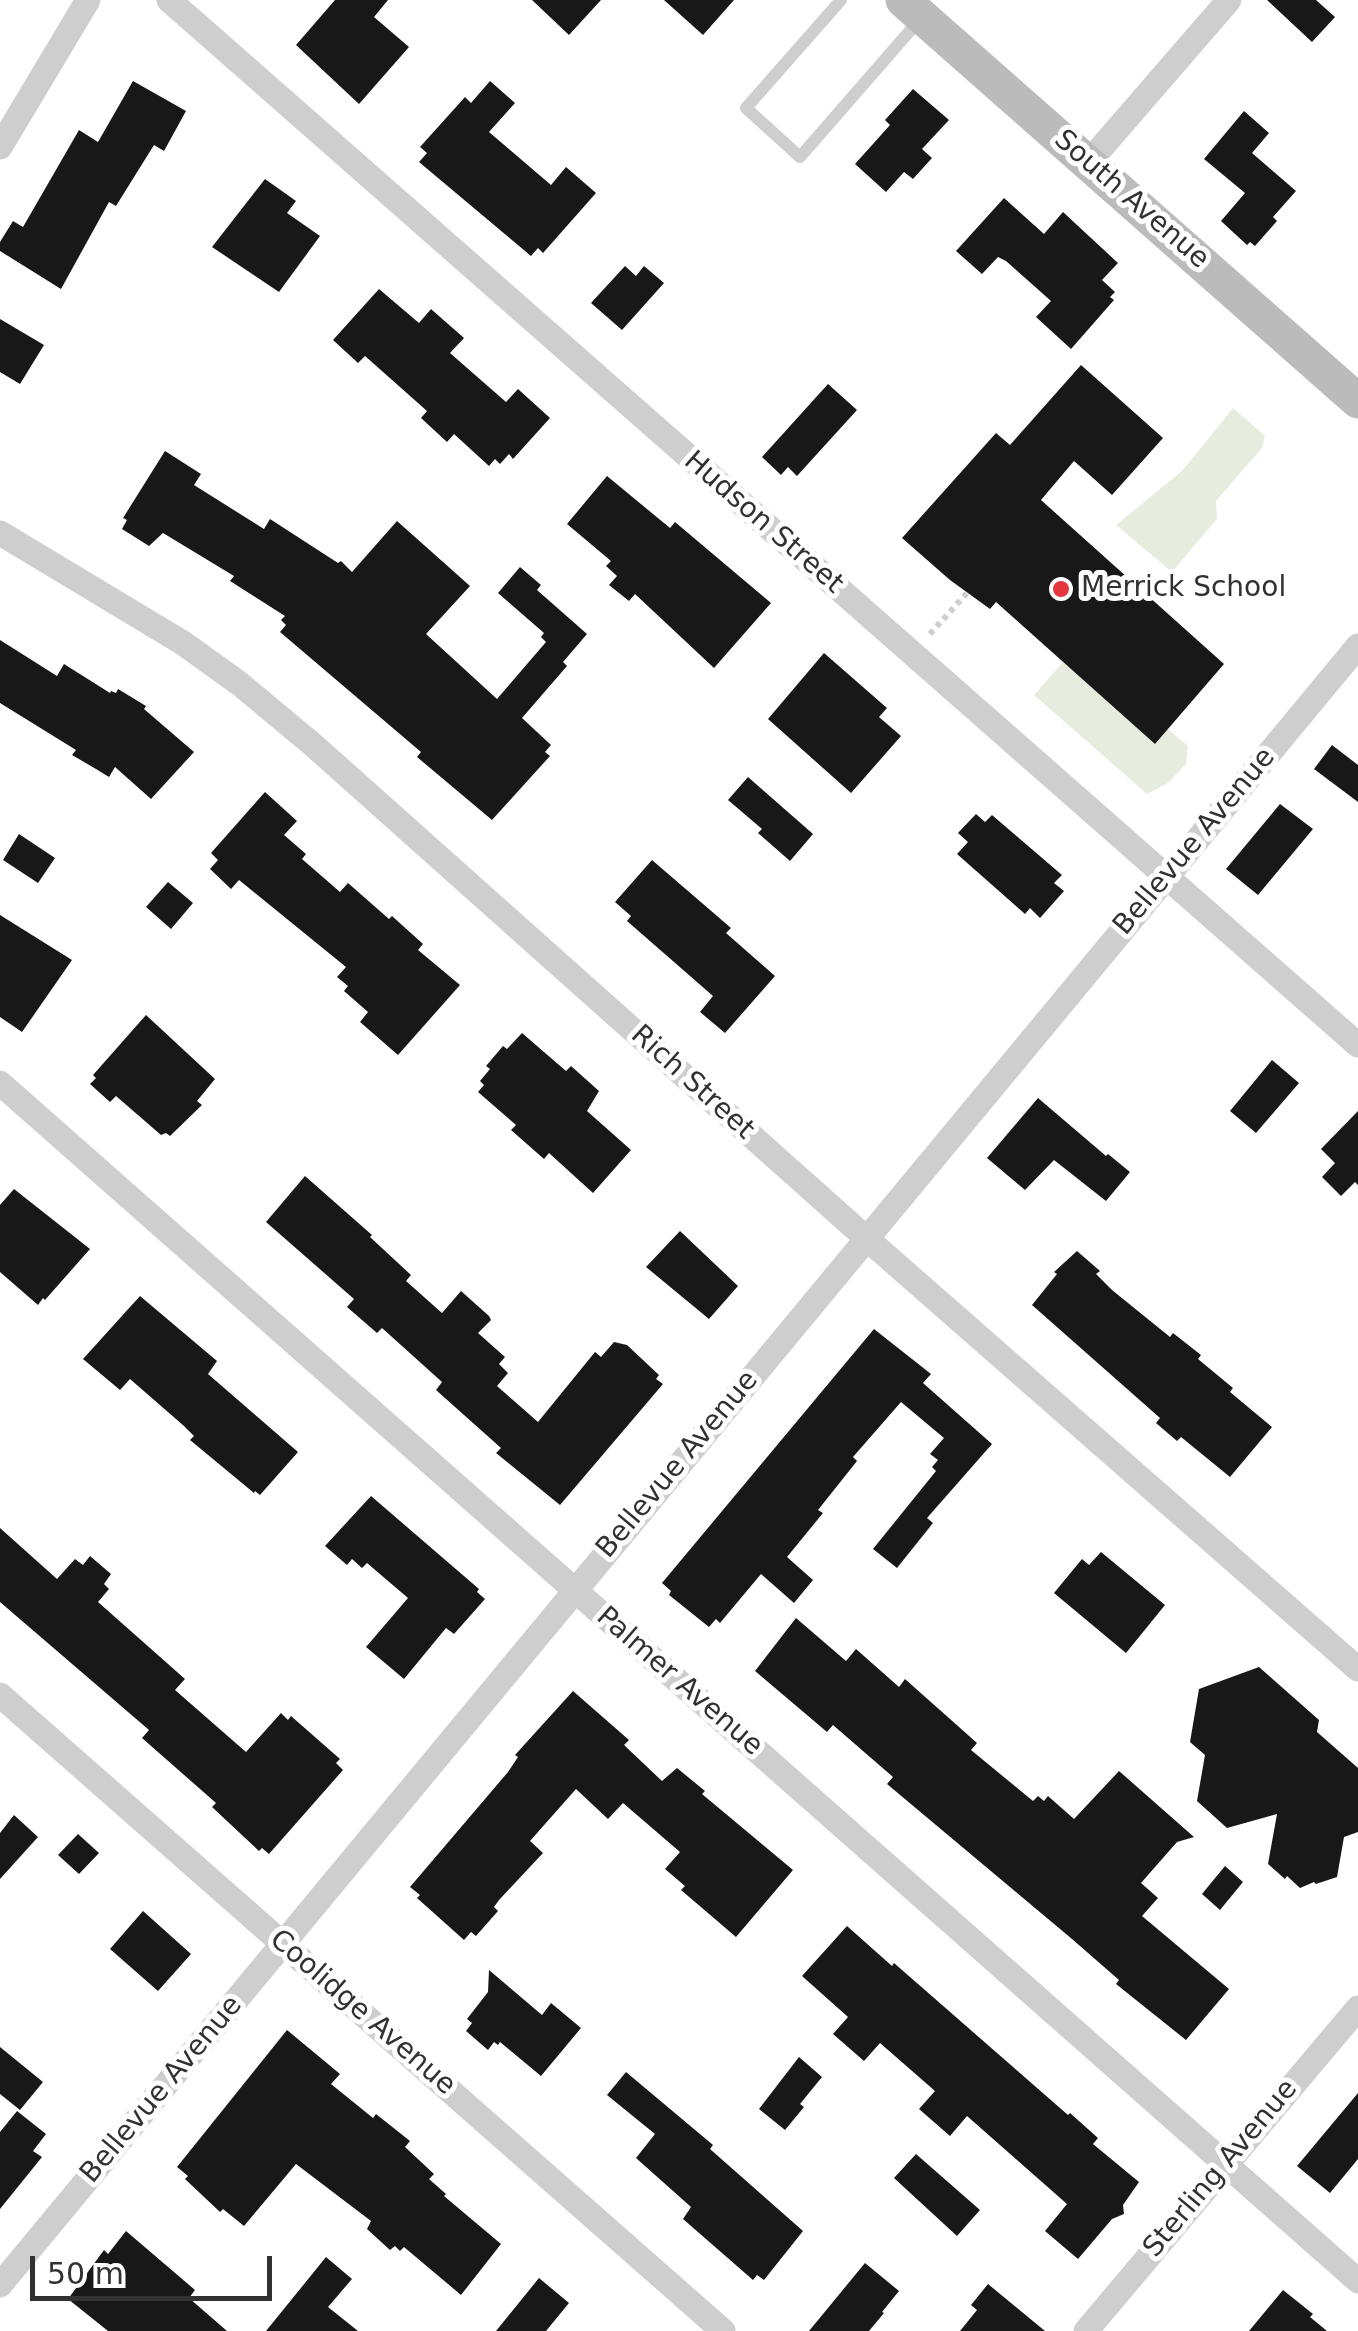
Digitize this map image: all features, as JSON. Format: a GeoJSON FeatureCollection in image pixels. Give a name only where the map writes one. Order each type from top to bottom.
{"type":"FeatureCollection","features":[{"type":"Feature","properties":{"kind":"main road","name":"South Avenue"},"geometry":{"type":"LineString","coordinates":[[913,8],[1358,402]]}},
{"type":"Feature","properties":{"kind":"street"},"geometry":{"type":"LineString","coordinates":[[0,147],[88,0]]}},
{"type":"Feature","properties":{"kind":"street","name":"Hudson Street"},"geometry":{"type":"LineString","coordinates":[[168,0],[1358,1045]]}},
{"type":"Feature","properties":{"kind":"street"},"geometry":{"type":"LineString","coordinates":[[1088,163],[1229,0]]}},
{"type":"Feature","properties":{"kind":"street","name":"Rich Street"},"geometry":{"type":"LineString","coordinates":[[0,533],[183,644],[240,684],[312,744],[866,1238],[1358,1669]]}},
{"type":"Feature","properties":{"kind":"street","name":"Bellevue Avenue"},"geometry":{"type":"LineString","coordinates":[[0,2286],[1358,646]]}},
{"type":"Feature","properties":{"kind":"street","name":"Palmer Avenue"},"geometry":{"type":"LineString","coordinates":[[0,1083],[1358,2281]]}},
{"type":"Feature","properties":{"kind":"street","name":"Coolidge Avenue"},"geometry":{"type":"LineString","coordinates":[[0,1696],[723,2331]]}},
{"type":"Feature","properties":{"kind":"street","name":"Sterling Avenue"},"geometry":{"type":"LineString","coordinates":[[1086,2331],[1358,2008]]}},
{"type":"Feature","properties":{"kind":"lane"},"geometry":{"type":"LineString","coordinates":[[841,0],[746,108],[800,157],[913,8]]}},
{"type":"Feature","properties":{"kind":"path"},"geometry":{"type":"LineString","coordinates":[[938,625],[967,593]]}},
{"type":"Feature","properties":{"kind":"shaded area"},"geometry":{"type":"Polygon","coordinates":[[[1233,408],[1265,436],[1262,448],[1216,501],[1217,519],[1172,572],[1116,525],[1182,471],[1233,408]]]}},
{"type":"Feature","properties":{"kind":"shaded area"},"geometry":{"type":"Polygon","coordinates":[[[1063,662],[1155,743],[1168,729],[1188,746],[1186,764],[1168,783],[1147,794],[1034,695],[1063,662]]]}},
{"type":"Feature","properties":{"kind":"building"},"geometry":{"type":"Polygon","coordinates":[[[335,0],[388,0],[374,17],[409,47],[359,104],[296,45],[335,0]]]}},
{"type":"Feature","properties":{"kind":"building"},"geometry":{"type":"Polygon","coordinates":[[[532,0],[601,0],[569,35],[532,0]]]}},
{"type":"Feature","properties":{"kind":"building"},"geometry":{"type":"Polygon","coordinates":[[[664,0],[734,0],[703,35],[664,0]]]}},
{"type":"Feature","properties":{"kind":"building"},"geometry":{"type":"Polygon","coordinates":[[[1267,0],[1316,0],[1335,17],[1312,42],[1267,0]]]}},
{"type":"Feature","properties":{"kind":"building"},"geometry":{"type":"Polygon","coordinates":[[[133,81],[186,111],[164,151],[154,145],[116,206],[109,202],[61,289],[0,251],[0,242],[13,221],[23,227],[79,130],[98,142],[133,81]]]}},
{"type":"Feature","properties":{"kind":"building"},"geometry":{"type":"Polygon","coordinates":[[[490,81],[515,103],[489,132],[551,185],[566,167],[596,193],[543,253],[538,248],[531,256],[419,162],[427,153],[420,147],[465,97],[471,103],[490,81]]]}},
{"type":"Feature","properties":{"kind":"building"},"geometry":{"type":"Polygon","coordinates":[[[913,89],[949,120],[922,149],[932,158],[913,179],[904,172],[886,192],[855,164],[890,125],[885,120],[913,89]]]}},
{"type":"Feature","properties":{"kind":"building"},"geometry":{"type":"Polygon","coordinates":[[[1244,111],[1269,133],[1252,153],[1296,191],[1255,246],[1250,242],[1247,245],[1221,221],[1245,193],[1204,159],[1244,111]]]}},
{"type":"Feature","properties":{"kind":"building"},"geometry":{"type":"Polygon","coordinates":[[[265,179],[296,201],[287,213],[320,236],[279,292],[212,247],[265,179]]]}},
{"type":"Feature","properties":{"kind":"building"},"geometry":{"type":"Polygon","coordinates":[[[1004,198],[1044,234],[1063,212],[1118,263],[1102,280],[1115,292],[1110,297],[1114,300],[1071,349],[1036,317],[1051,301],[1006,261],[998,257],[982,274],[956,251],[1004,198]]]}},
{"type":"Feature","properties":{"kind":"building"},"geometry":{"type":"Polygon","coordinates":[[[625,266],[636,276],[644,266],[664,283],[622,330],[591,303],[625,266]]]}},
{"type":"Feature","properties":{"kind":"building"},"geometry":{"type":"Polygon","coordinates":[[[379,289],[419,323],[431,309],[464,338],[450,353],[506,402],[518,389],[550,418],[513,459],[509,454],[500,464],[495,459],[489,466],[454,434],[447,442],[421,418],[427,411],[365,356],[358,363],[333,340],[379,289]]]}},
{"type":"Feature","properties":{"kind":"building"},"geometry":{"type":"Polygon","coordinates":[[[0,319],[44,345],[20,384],[0,372],[0,319]]]}},
{"type":"Feature","properties":{"kind":"building"},"geometry":{"type":"Polygon","coordinates":[[[1081,365],[1163,438],[1112,495],[1074,461],[1041,500],[1224,664],[1155,744],[996,602],[990,609],[902,538],[996,433],[1010,445],[1081,365]]]}},
{"type":"Feature","properties":{"kind":"building"},"geometry":{"type":"Polygon","coordinates":[[[828,384],[857,410],[797,476],[788,467],[781,475],[762,457],[828,384]]]}},
{"type":"Feature","properties":{"kind":"building"},"geometry":{"type":"Polygon","coordinates":[[[165,451],[201,474],[194,485],[264,529],[270,519],[338,563],[341,561],[352,572],[397,521],[470,586],[426,634],[497,699],[546,642],[541,637],[544,633],[498,593],[520,567],[541,585],[537,590],[587,634],[563,662],[567,666],[522,718],[551,745],[545,752],[550,756],[492,820],[417,757],[421,752],[280,632],[286,625],[281,620],[285,616],[230,581],[234,576],[163,533],[149,546],[122,529],[127,520],[123,518],[165,451]]]}},
{"type":"Feature","properties":{"kind":"building"},"geometry":{"type":"Polygon","coordinates":[[[607,476],[670,528],[675,522],[771,603],[714,668],[635,594],[629,601],[609,585],[617,576],[606,566],[611,561],[567,524],[607,476]]]}},
{"type":"Feature","properties":{"kind":"building"},"geometry":{"type":"Polygon","coordinates":[[[0,640],[57,676],[64,664],[110,693],[118,689],[146,706],[144,709],[194,752],[151,799],[115,767],[109,777],[72,755],[76,750],[0,703],[0,640]]]}},
{"type":"Feature","properties":{"kind":"building"},"geometry":{"type":"Polygon","coordinates":[[[824,653],[887,708],[879,717],[901,736],[851,793],[768,719],[824,653]]]}},
{"type":"Feature","properties":{"kind":"building"},"geometry":{"type":"Polygon","coordinates":[[[1332,745],[1358,765],[1358,802],[1314,769],[1332,745]]]}},
{"type":"Feature","properties":{"kind":"building"},"geometry":{"type":"Polygon","coordinates":[[[748,777],[813,834],[790,861],[758,833],[762,829],[728,800],[748,777]]]}},
{"type":"Feature","properties":{"kind":"building"},"geometry":{"type":"Polygon","coordinates":[[[265,792],[297,821],[284,835],[306,854],[302,859],[340,892],[348,883],[389,919],[392,916],[423,944],[418,950],[460,985],[398,1055],[360,1022],[368,1012],[344,991],[348,986],[337,977],[346,967],[239,880],[231,889],[210,869],[218,860],[211,853],[265,792]]]}},
{"type":"Feature","properties":{"kind":"building"},"geometry":{"type":"Polygon","coordinates":[[[1280,804],[1313,829],[1258,895],[1226,869],[1280,804]]]}},
{"type":"Feature","properties":{"kind":"building"},"geometry":{"type":"Polygon","coordinates":[[[976,814],[985,822],[992,815],[1062,875],[1054,883],[1064,891],[1040,918],[1030,908],[1025,914],[957,854],[968,842],[958,833],[976,814]]]}},
{"type":"Feature","properties":{"kind":"building"},"geometry":{"type":"Polygon","coordinates":[[[19,834],[55,858],[38,883],[3,860],[19,834]]]}},
{"type":"Feature","properties":{"kind":"building"},"geometry":{"type":"Polygon","coordinates":[[[652,860],[731,928],[726,933],[775,976],[725,1033],[700,1012],[713,996],[627,921],[631,916],[615,902],[652,860]]]}},
{"type":"Feature","properties":{"kind":"building"},"geometry":{"type":"Polygon","coordinates":[[[168,882],[193,903],[171,929],[146,907],[168,882]]]}},
{"type":"Feature","properties":{"kind":"building"},"geometry":{"type":"Polygon","coordinates":[[[0,915],[72,960],[22,1032],[0,1017],[0,915]]]}},
{"type":"Feature","properties":{"kind":"building"},"geometry":{"type":"Polygon","coordinates":[[[146,1015],[215,1079],[197,1101],[202,1105],[170,1136],[161,1135],[116,1096],[110,1102],[90,1084],[96,1078],[93,1075],[146,1015]]]}},
{"type":"Feature","properties":{"kind":"building"},"geometry":{"type":"Polygon","coordinates":[[[522,1033],[566,1071],[571,1066],[599,1091],[587,1111],[631,1150],[593,1193],[549,1153],[544,1159],[511,1130],[516,1125],[478,1092],[484,1085],[480,1081],[490,1069],[486,1066],[503,1046],[507,1049],[522,1033]]]}},
{"type":"Feature","properties":{"kind":"building"},"geometry":{"type":"Polygon","coordinates":[[[1272,1060],[1299,1083],[1256,1133],[1230,1111],[1272,1060]]]}},
{"type":"Feature","properties":{"kind":"building"},"geometry":{"type":"Polygon","coordinates":[[[1038,1098],[1130,1172],[1106,1201],[1054,1160],[1025,1190],[987,1158],[1038,1098]]]}},
{"type":"Feature","properties":{"kind":"building"},"geometry":{"type":"Polygon","coordinates":[[[1358,1111],[1358,1185],[1355,1182],[1341,1196],[1322,1177],[1335,1163],[1321,1149],[1358,1111]]]}},
{"type":"Feature","properties":{"kind":"building"},"geometry":{"type":"Polygon","coordinates":[[[305,1176],[372,1235],[411,1275],[406,1281],[442,1313],[461,1291],[489,1316],[491,1320],[478,1333],[505,1357],[499,1364],[508,1373],[497,1386],[538,1422],[595,1352],[601,1357],[614,1342],[627,1345],[659,1375],[656,1379],[663,1384],[560,1505],[496,1453],[501,1448],[436,1390],[442,1382],[382,1328],[377,1333],[347,1307],[354,1299],[266,1222],[305,1176]]]}},
{"type":"Feature","properties":{"kind":"building"},"geometry":{"type":"Polygon","coordinates":[[[14,1189],[90,1249],[38,1305],[0,1272],[0,1205],[14,1189]]]}},
{"type":"Feature","properties":{"kind":"building"},"geometry":{"type":"Polygon","coordinates":[[[680,1231],[738,1286],[709,1319],[646,1267],[680,1231]]]}},
{"type":"Feature","properties":{"kind":"building"},"geometry":{"type":"Polygon","coordinates":[[[1077,1251],[1100,1271],[1096,1274],[1112,1290],[1170,1337],[1173,1333],[1201,1355],[1198,1359],[1233,1388],[1230,1392],[1272,1427],[1230,1477],[1181,1437],[1177,1441],[1156,1423],[1160,1418],[1032,1305],[1057,1274],[1054,1272],[1077,1251]]]}},
{"type":"Feature","properties":{"kind":"building"},"geometry":{"type":"Polygon","coordinates":[[[140,1296],[217,1361],[208,1374],[298,1452],[260,1495],[190,1440],[194,1436],[130,1379],[120,1390],[83,1359],[140,1296]]]}},
{"type":"Feature","properties":{"kind":"building"},"geometry":{"type":"Polygon","coordinates":[[[874,1329],[931,1374],[923,1383],[992,1444],[927,1518],[933,1523],[897,1568],[873,1549],[936,1471],[932,1467],[938,1460],[930,1454],[944,1438],[901,1402],[853,1457],[857,1461],[818,1510],[823,1513],[787,1557],[813,1580],[794,1603],[761,1574],[720,1623],[716,1619],[709,1627],[669,1595],[671,1591],[662,1583],[874,1329]]]}},
{"type":"Feature","properties":{"kind":"building"},"geometry":{"type":"Polygon","coordinates":[[[371,1496],[479,1589],[477,1592],[485,1599],[454,1634],[446,1628],[404,1679],[366,1647],[408,1598],[367,1563],[362,1568],[352,1559],[347,1565],[325,1546],[371,1496]]]}},
{"type":"Feature","properties":{"kind":"building"},"geometry":{"type":"Polygon","coordinates":[[[0,1528],[57,1579],[75,1559],[83,1565],[90,1556],[111,1574],[104,1584],[109,1589],[98,1602],[185,1679],[175,1690],[246,1752],[281,1713],[288,1720],[291,1716],[340,1759],[336,1763],[343,1770],[269,1854],[262,1848],[259,1851],[212,1807],[216,1803],[142,1738],[149,1730],[0,1602],[0,1528]]]}},
{"type":"Feature","properties":{"kind":"building"},"geometry":{"type":"Polygon","coordinates":[[[1101,1552],[1165,1605],[1126,1653],[1054,1593],[1082,1559],[1089,1565],[1101,1552]]]}},
{"type":"Feature","properties":{"kind":"building"},"geometry":{"type":"Polygon","coordinates":[[[796,1618],[846,1661],[856,1649],[899,1687],[905,1679],[977,1743],[971,1750],[1033,1801],[1038,1796],[1044,1801],[1048,1796],[1074,1819],[1119,1771],[1194,1837],[1177,1842],[1141,1883],[1158,1898],[1142,1916],[1229,1989],[1186,2040],[887,1784],[893,1777],[833,1725],[827,1732],[755,1671],[796,1618]]]}},
{"type":"Feature","properties":{"kind":"building"},"geometry":{"type":"Polygon","coordinates":[[[1259,1667],[1319,1720],[1317,1732],[1358,1768],[1358,1832],[1344,1837],[1337,1877],[1300,1888],[1268,1864],[1277,1814],[1227,1828],[1197,1801],[1205,1755],[1190,1742],[1199,1689],[1259,1667]]]}},
{"type":"Feature","properties":{"kind":"building"},"geometry":{"type":"Polygon","coordinates":[[[573,1691],[629,1740],[624,1745],[662,1781],[677,1768],[705,1791],[702,1794],[793,1870],[736,1937],[681,1890],[685,1886],[665,1869],[680,1852],[623,1803],[608,1819],[576,1789],[530,1841],[543,1853],[499,1900],[494,1907],[498,1911],[476,1936],[471,1932],[464,1940],[417,1898],[420,1895],[410,1887],[508,1772],[518,1757],[515,1755],[573,1691]]]}},
{"type":"Feature","properties":{"kind":"building"},"geometry":{"type":"Polygon","coordinates":[[[14,1815],[38,1837],[0,1879],[0,1833],[14,1815]]]}},
{"type":"Feature","properties":{"kind":"building"},"geometry":{"type":"Polygon","coordinates":[[[78,1834],[99,1853],[79,1874],[58,1855],[78,1834]]]}},
{"type":"Feature","properties":{"kind":"building"},"geometry":{"type":"Polygon","coordinates":[[[1225,1866],[1243,1882],[1220,1910],[1202,1894],[1225,1866]]]}},
{"type":"Feature","properties":{"kind":"building"},"geometry":{"type":"Polygon","coordinates":[[[143,1911],[191,1954],[158,1991],[110,1949],[143,1911]]]}},
{"type":"Feature","properties":{"kind":"building"},"geometry":{"type":"Polygon","coordinates":[[[847,1926],[1070,2113],[1098,2138],[1093,2144],[1139,2182],[1123,2205],[1124,2214],[1112,2219],[1078,2259],[1045,2231],[1067,2204],[967,2116],[950,2136],[919,2109],[935,2091],[880,2043],[864,2061],[833,2034],[848,2017],[802,1976],[847,1926]]]}},
{"type":"Feature","properties":{"kind":"building"},"geometry":{"type":"Polygon","coordinates":[[[489,1970],[542,2015],[551,2003],[581,2028],[541,2076],[500,2042],[494,2042],[488,2050],[466,2031],[472,2023],[467,2019],[488,1992],[489,1970]]]}},
{"type":"Feature","properties":{"kind":"building"},"geometry":{"type":"Polygon","coordinates":[[[287,2030],[340,2074],[331,2084],[410,2141],[405,2147],[434,2174],[429,2179],[444,2196],[501,2244],[461,2295],[404,2247],[400,2251],[395,2246],[390,2250],[367,2229],[371,2221],[296,2164],[244,2226],[223,2209],[220,2212],[177,2167],[287,2030]]]}},
{"type":"Feature","properties":{"kind":"building"},"geometry":{"type":"Polygon","coordinates":[[[0,2047],[43,2082],[20,2110],[0,2094],[0,2047]]]}},
{"type":"Feature","properties":{"kind":"building"},"geometry":{"type":"Polygon","coordinates":[[[799,2057],[822,2077],[785,2130],[759,2109],[799,2057]]]}},
{"type":"Feature","properties":{"kind":"building"},"geometry":{"type":"Polygon","coordinates":[[[626,2072],[713,2145],[710,2149],[803,2231],[764,2280],[757,2275],[753,2280],[683,2219],[691,2207],[636,2158],[655,2134],[607,2095],[626,2072]]]}},
{"type":"Feature","properties":{"kind":"building"},"geometry":{"type":"Polygon","coordinates":[[[1358,2093],[1358,2159],[1330,2193],[1297,2166],[1358,2093]]]}},
{"type":"Feature","properties":{"kind":"building"},"geometry":{"type":"Polygon","coordinates":[[[17,2111],[46,2134],[33,2151],[42,2157],[0,2209],[0,2132],[17,2111]]]}},
{"type":"Feature","properties":{"kind":"building"},"geometry":{"type":"Polygon","coordinates":[[[916,2154],[980,2210],[957,2236],[894,2178],[916,2154]]]}},
{"type":"Feature","properties":{"kind":"building"},"geometry":{"type":"Polygon","coordinates":[[[126,2231],[195,2290],[189,2298],[227,2331],[108,2331],[68,2299],[104,2250],[108,2254],[126,2231]]]}},
{"type":"Feature","properties":{"kind":"building"},"geometry":{"type":"Polygon","coordinates":[[[326,2257],[352,2279],[328,2307],[358,2331],[266,2331],[326,2257]]]}},
{"type":"Feature","properties":{"kind":"building"},"geometry":{"type":"Polygon","coordinates":[[[865,2263],[899,2291],[884,2313],[869,2331],[809,2331],[865,2263]]]}},
{"type":"Feature","properties":{"kind":"building"},"geometry":{"type":"Polygon","coordinates":[[[539,2278],[569,2303],[546,2331],[496,2331],[539,2278]]]}},
{"type":"Feature","properties":{"kind":"building"},"geometry":{"type":"Polygon","coordinates":[[[988,2284],[1045,2331],[960,2331],[977,2310],[971,2305],[988,2284]]]}},
{"type":"Feature","properties":{"kind":"building"},"geometry":{"type":"Polygon","coordinates":[[[1283,2290],[1313,2314],[1310,2317],[1327,2331],[1249,2331],[1283,2290]]]}},
{"type":"Feature","properties":{"kind":"place","name":"Merrick School"},"geometry":{"type":"Point","coordinates":[1061,589]}}]}
